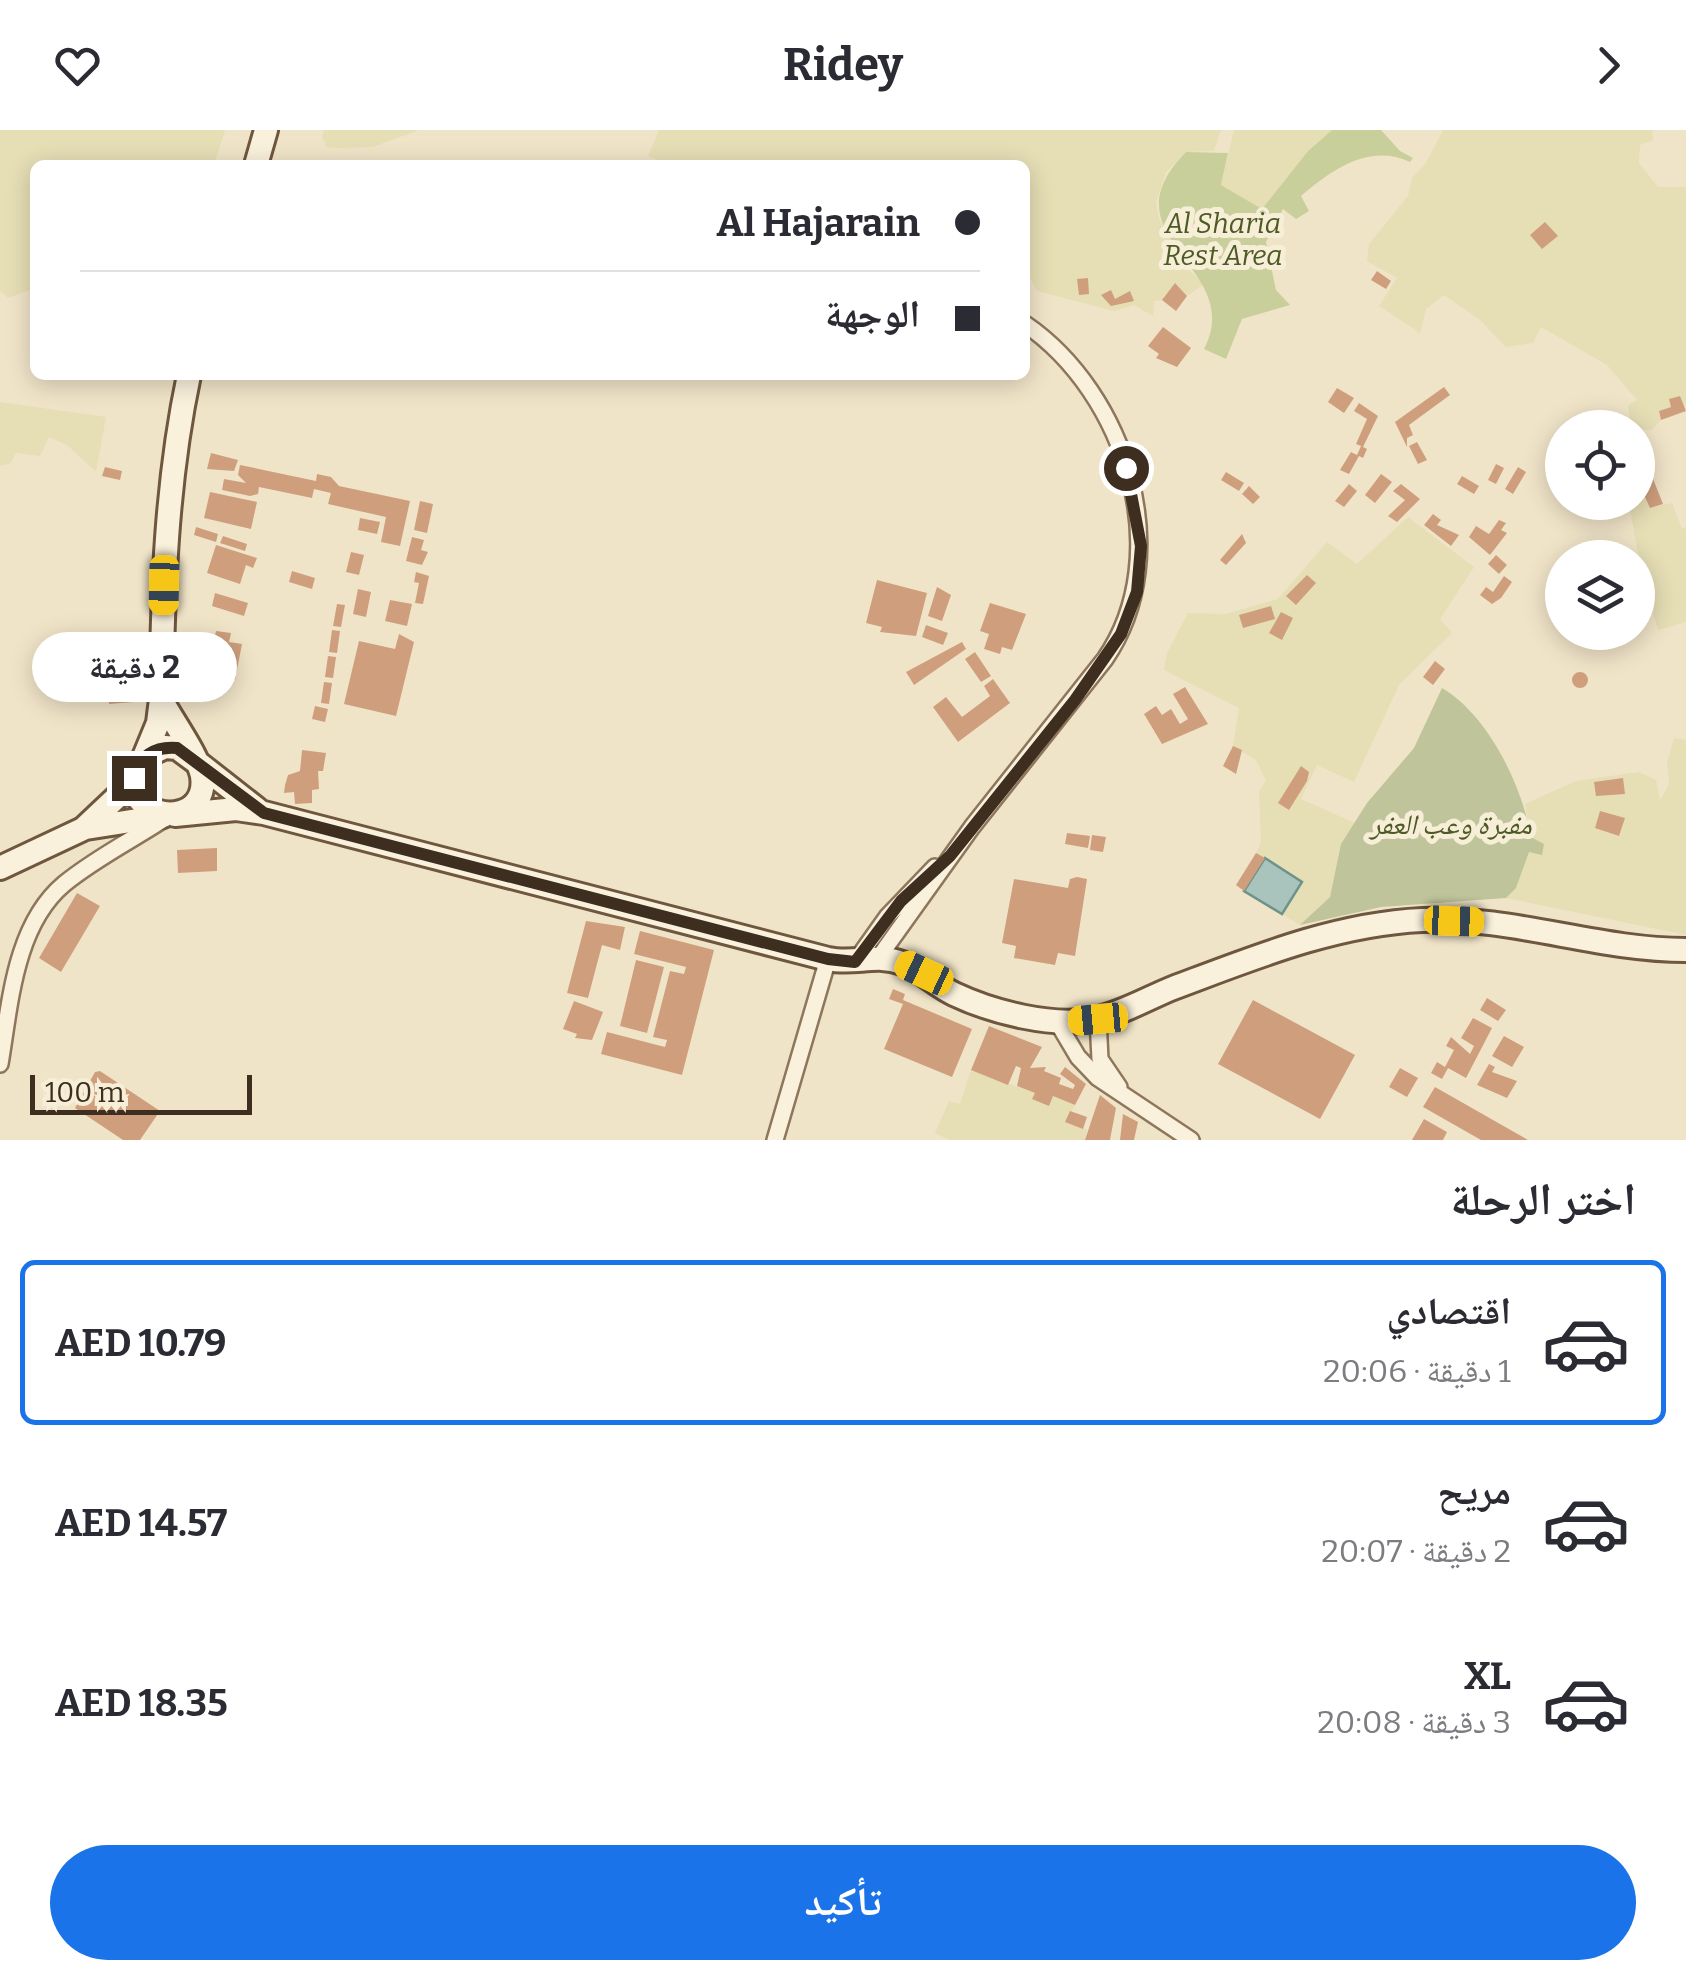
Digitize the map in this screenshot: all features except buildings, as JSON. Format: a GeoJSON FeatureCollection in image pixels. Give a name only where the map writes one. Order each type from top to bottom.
{"type":"FeatureCollection","features":[{"type":"Feature","properties":{"kind":"main road"},"geometry":{"type":"LineString","coordinates":[[257,160],[266,130]]}},
{"type":"Feature","properties":{"kind":"main road"},"geometry":{"type":"LineString","coordinates":[[82,829],[118,796],[153,740],[162,700],[167,518],[173,451],[188,380]]}},
{"type":"Feature","properties":{"kind":"main road"},"geometry":{"type":"LineString","coordinates":[[140,762],[138,798],[169,815],[185,811],[200,794],[202,783],[196,762],[162,700]]}},
{"type":"Feature","properties":{"kind":"main road"},"geometry":{"type":"LineString","coordinates":[[140,762],[165,747],[177,748],[264,813]]}},
{"type":"Feature","properties":{"kind":"main road"},"geometry":{"type":"LineString","coordinates":[[0,868],[82,829],[236,809],[264,813],[828,959],[855,962],[880,957],[924,973],[962,998],[1056,1020],[1098,1019],[1279,948],[1351,929],[1422,920],[1507,923],[1631,948],[1686,950]]}},
{"type":"Feature","properties":{"kind":"street"},"geometry":{"type":"LineString","coordinates":[[880,957],[950,856],[1105,659],[1121,634],[1137,592],[1140,534],[1126,468],[1094,396],[1054,344],[1030,327]]}},
{"type":"Feature","properties":{"kind":"street"},"geometry":{"type":"LineString","coordinates":[[0,1064],[16,969],[30,932],[61,886],[169,815]]}},
{"type":"Feature","properties":{"kind":"street"},"geometry":{"type":"LineString","coordinates":[[855,962],[901,901],[950,856]]}},
{"type":"Feature","properties":{"kind":"street"},"geometry":{"type":"LineString","coordinates":[[775,1140],[828,959]]}},
{"type":"Feature","properties":{"kind":"street"},"geometry":{"type":"LineString","coordinates":[[1098,1019],[1100,1059],[1125,1094]]}},
{"type":"Feature","properties":{"kind":"street"},"geometry":{"type":"LineString","coordinates":[[1056,1020],[1087,1068],[1192,1140]]}},
{"type":"Feature","properties":{"kind":"shaded area"},"geometry":{"type":"Polygon","coordinates":[[[0,130],[225,130],[216,160],[30,160],[30,290],[8,298],[0,291],[0,130]]]}},
{"type":"Feature","properties":{"kind":"shaded area"},"geometry":{"type":"Polygon","coordinates":[[[324,130],[419,130],[373,147],[340,148],[327,147],[322,137],[324,130]]]}},
{"type":"Feature","properties":{"kind":"shaded area"},"geometry":{"type":"Polygon","coordinates":[[[659,130],[1221,130],[1214,151],[1186,152],[1166,172],[1156,202],[1159,219],[1189,270],[1204,284],[1187,296],[1175,283],[1162,300],[1154,301],[1153,316],[1134,305],[1114,311],[1037,291],[1030,278],[1030,160],[659,160],[648,156],[659,130]]]}},
{"type":"Feature","properties":{"kind":"shaded area"},"geometry":{"type":"Polygon","coordinates":[[[1234,130],[1332,130],[1308,151],[1262,209],[1221,185],[1234,130]]]}},
{"type":"Feature","properties":{"kind":"shaded area"},"geometry":{"type":"Polygon","coordinates":[[[1443,130],[1652,130],[1653,140],[1640,145],[1639,163],[1658,187],[1686,187],[1686,404],[1682,406],[1680,396],[1670,399],[1671,407],[1659,411],[1661,420],[1655,426],[1655,410],[1629,410],[1628,406],[1637,400],[1607,365],[1541,327],[1533,343],[1506,347],[1480,320],[1444,295],[1426,309],[1420,333],[1379,306],[1397,278],[1367,261],[1369,244],[1408,196],[1412,178],[1426,163],[1443,130]]]}},
{"type":"Feature","properties":{"kind":"shaded area"},"geometry":{"type":"Polygon","coordinates":[[[0,402],[106,417],[96,472],[67,445],[49,437],[40,456],[16,453],[11,463],[0,466],[0,402]]]}},
{"type":"Feature","properties":{"kind":"shaded area"},"geometry":{"type":"Polygon","coordinates":[[[1672,503],[1682,529],[1686,527],[1686,622],[1658,630],[1655,540],[1636,540],[1632,520],[1655,520],[1655,507],[1672,503]]]}},
{"type":"Feature","properties":{"kind":"shaded area"},"geometry":{"type":"Polygon","coordinates":[[[1408,517],[1474,567],[1440,619],[1452,633],[1399,685],[1354,782],[1317,765],[1301,799],[1355,823],[1341,844],[1330,897],[1300,925],[1282,914],[1302,882],[1256,853],[1261,842],[1259,791],[1266,781],[1256,760],[1233,746],[1239,708],[1164,670],[1167,653],[1188,613],[1225,614],[1278,599],[1327,542],[1357,564],[1408,517]]]}},
{"type":"Feature","properties":{"kind":"shaded area"},"geometry":{"type":"Polygon","coordinates":[[[1674,738],[1686,740],[1686,935],[1506,898],[1516,888],[1529,852],[1544,844],[1531,837],[1525,804],[1576,781],[1639,772],[1656,780],[1660,801],[1669,784],[1667,763],[1674,738]]]}},
{"type":"Feature","properties":{"kind":"shaded area"},"geometry":{"type":"Polygon","coordinates":[[[971,1070],[1035,1093],[1049,1105],[1053,1096],[1075,1105],[1066,1122],[1087,1130],[1085,1140],[949,1140],[935,1133],[949,1101],[960,1104],[971,1070]]]}},
{"type":"Feature","properties":{"kind":"green space","name":"Al Sharia Rest Area"},"geometry":{"type":"Polygon","coordinates":[[[1332,130],[1381,130],[1400,151],[1413,158],[1410,162],[1380,156],[1352,162],[1301,196],[1309,211],[1296,219],[1283,209],[1266,242],[1276,290],[1290,305],[1242,319],[1226,359],[1204,349],[1212,320],[1207,295],[1166,230],[1159,207],[1164,182],[1186,152],[1228,153],[1221,185],[1262,209],[1308,151],[1332,130]]]}},
{"type":"Feature","properties":{"kind":"green space","name":"مفبرة وعب العفر"},"geometry":{"type":"Polygon","coordinates":[[[1442,688],[1474,715],[1500,753],[1520,796],[1531,837],[1544,844],[1542,855],[1529,852],[1516,888],[1506,898],[1381,907],[1300,925],[1330,897],[1341,844],[1367,803],[1414,748],[1442,688]]]}},
{"type":"Feature","properties":{"kind":"water"},"geometry":{"type":"Polygon","coordinates":[[[1265,858],[1302,882],[1282,914],[1244,891],[1265,858]]]}},
{"type":"Feature","properties":{"kind":"route"},"geometry":{"type":"LineString","coordinates":[[134,778],[136,767],[154,750],[177,748],[264,813],[828,959],[855,962],[915,885],[950,856],[1075,700],[1121,634],[1137,592],[1141,546],[1126,468]]}}]}
